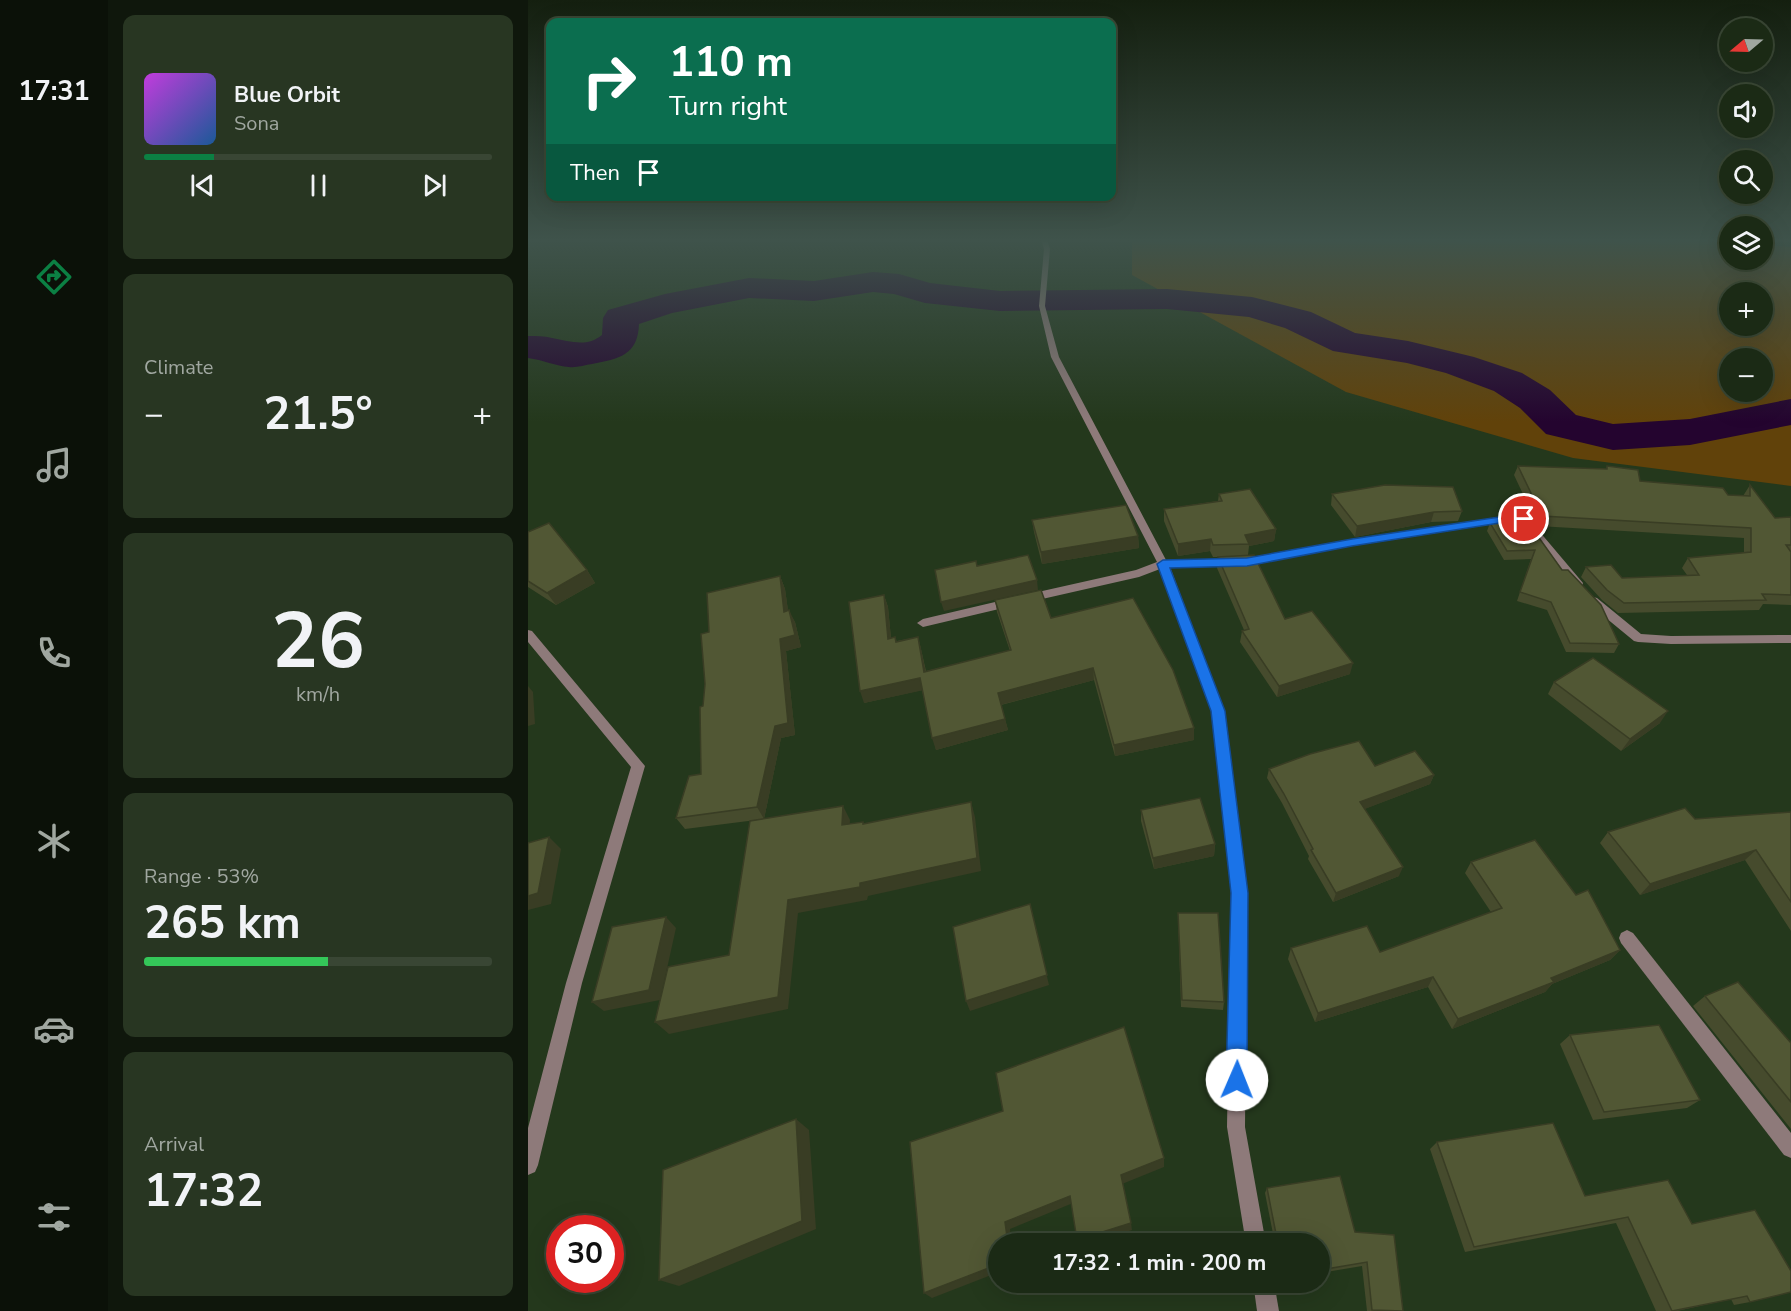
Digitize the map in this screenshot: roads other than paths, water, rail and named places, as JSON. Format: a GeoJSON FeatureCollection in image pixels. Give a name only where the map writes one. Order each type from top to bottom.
{"type":"FeatureCollection","features":[{"type":"Feature","properties":{"kind":"street"},"geometry":{"type":"LineString","coordinates":[[1043,300],[1055,357],[1163,564],[1218,711],[1239,893],[1236,1127],[1254,1233]]}},
{"type":"Feature","properties":{"kind":"street"},"geometry":{"type":"LineString","coordinates":[[923,623],[1139,573],[1163,564],[1247,562],[1506,519],[1524,519],[1596,605],[1638,638],[1791,639]]}},
{"type":"Feature","properties":{"kind":"street"},"geometry":{"type":"LineString","coordinates":[[528,634],[638,766],[574,983],[528,1166]]}},
{"type":"Feature","properties":{"kind":"street"},"geometry":{"type":"LineString","coordinates":[[1627,938],[1791,1148]]}},
{"type":"Feature","properties":{"kind":"street"},"geometry":{"type":"LineString","coordinates":[[1265,1293],[1268,1311]]}},
{"type":"Feature","properties":{"kind":"waterway"},"geometry":{"type":"LineString","coordinates":[[528,347],[552,349],[570,356],[607,350],[620,339],[621,318],[685,300]]}},
{"type":"Feature","properties":{"kind":"waterway"},"geometry":{"type":"LineString","coordinates":[[992,300],[1068,300]]}},
{"type":"Feature","properties":{"kind":"waterway"},"geometry":{"type":"LineString","coordinates":[[1180,300],[1252,307],[1298,320],[1346,343],[1408,352],[1460,365],[1508,382],[1535,399],[1561,425],[1613,437],[1690,432],[1791,412]]}}]}
